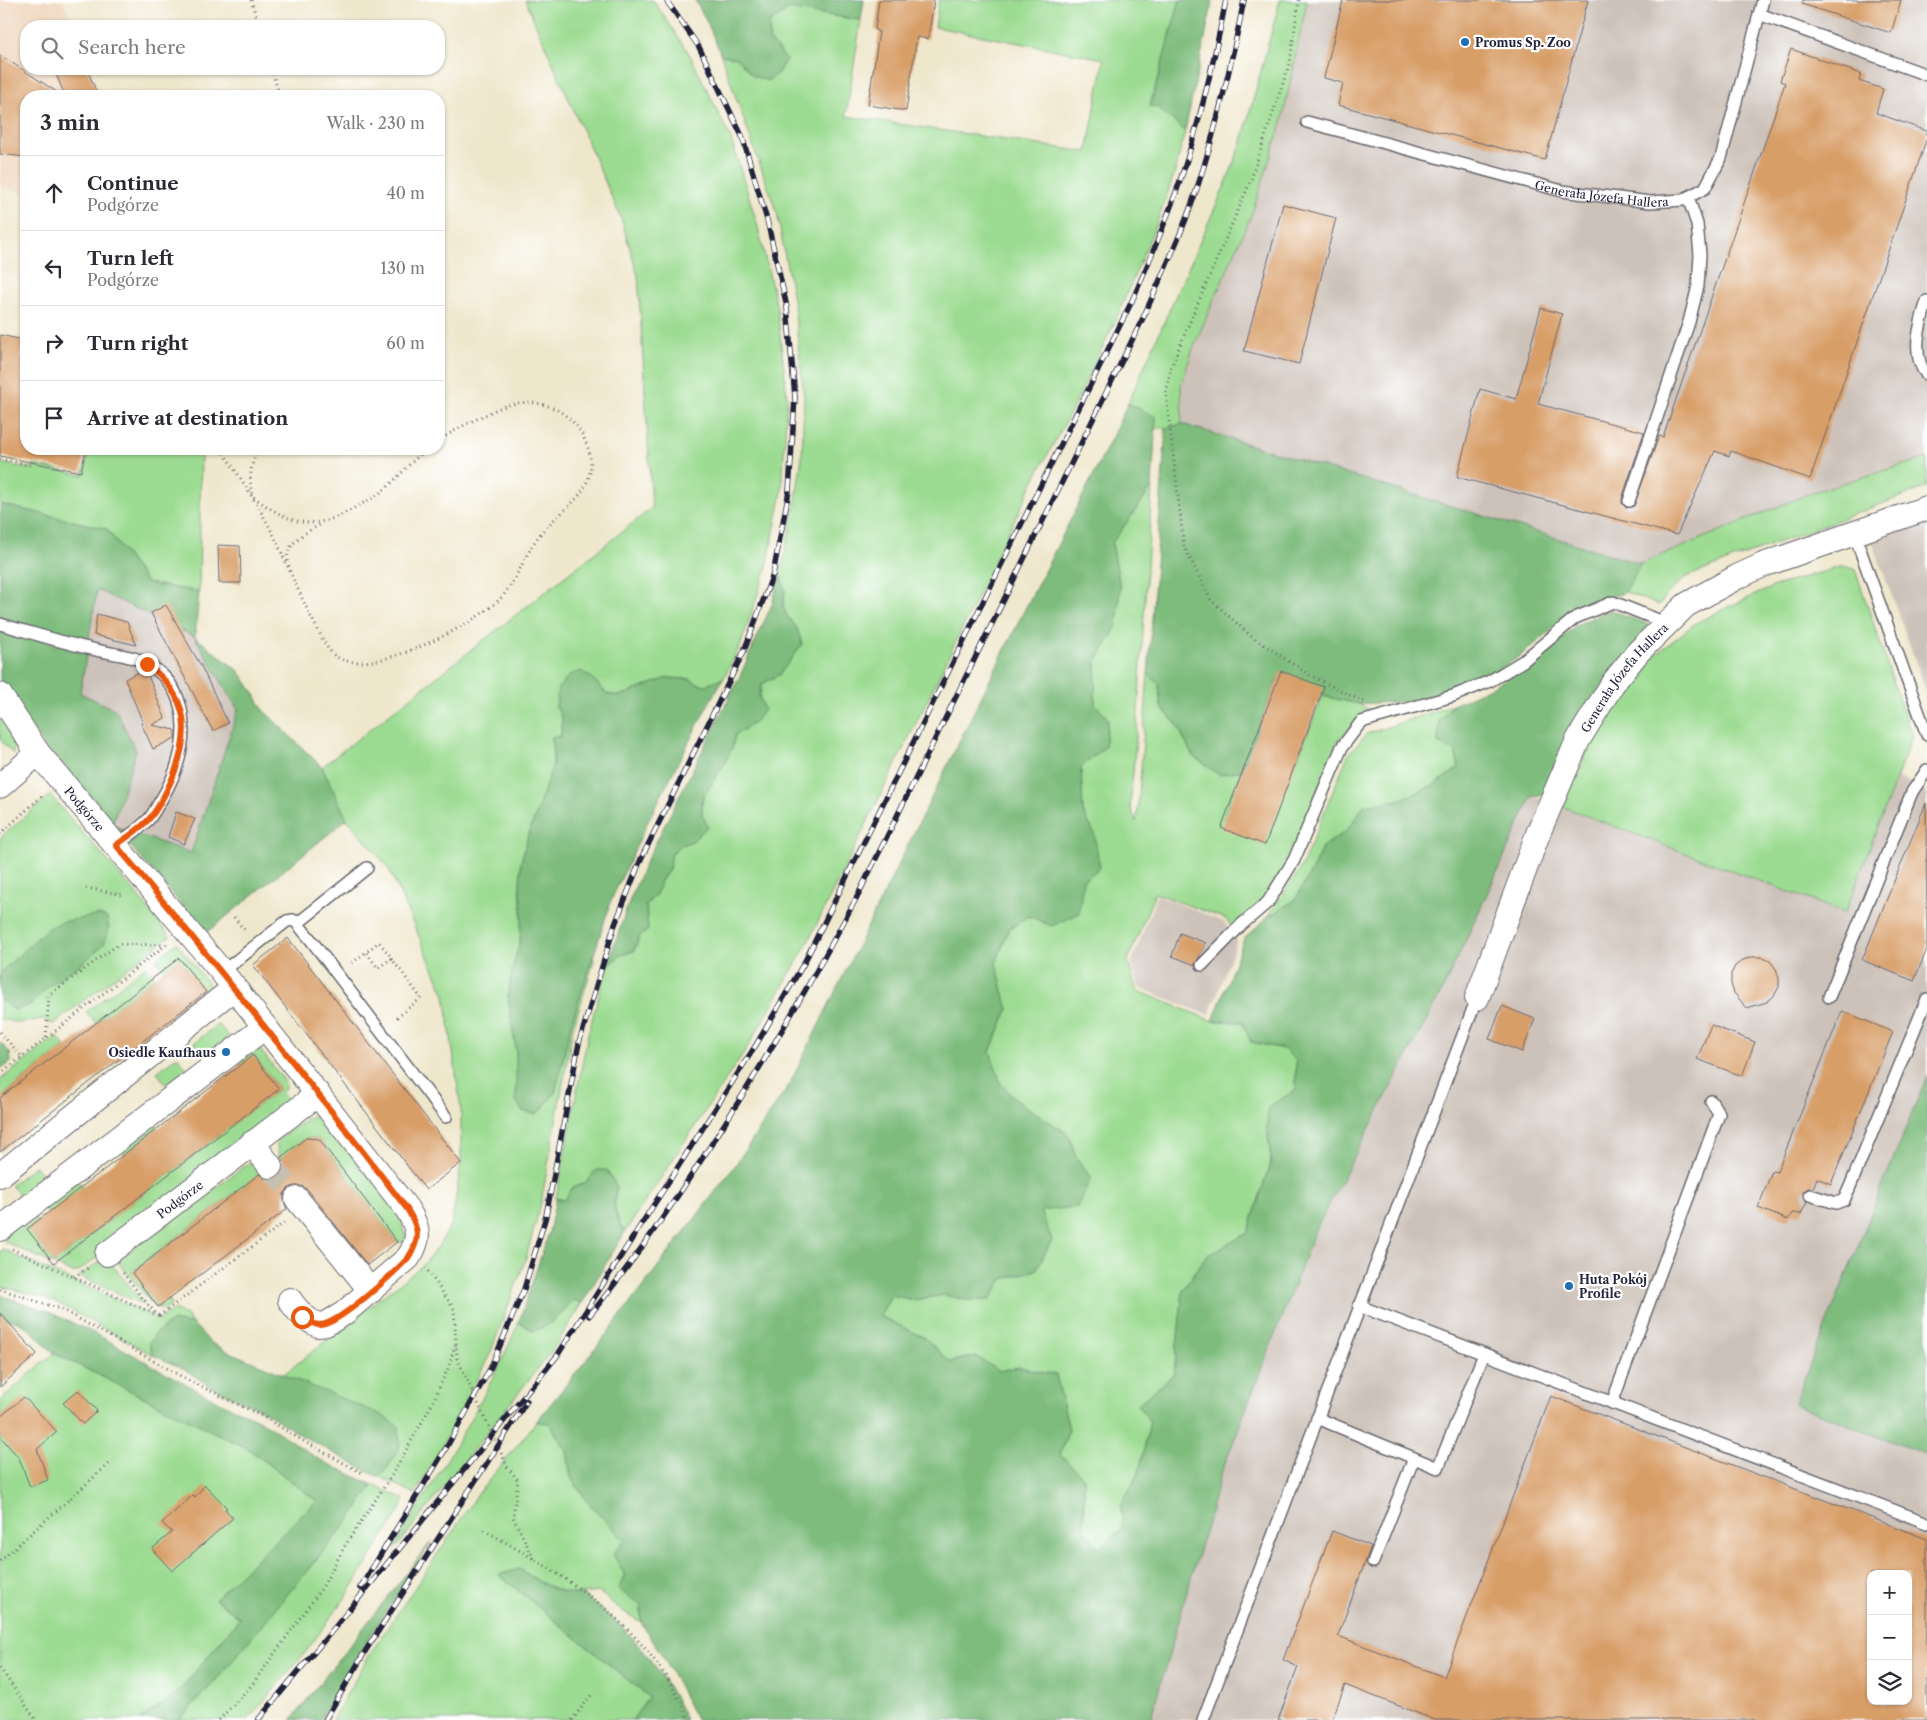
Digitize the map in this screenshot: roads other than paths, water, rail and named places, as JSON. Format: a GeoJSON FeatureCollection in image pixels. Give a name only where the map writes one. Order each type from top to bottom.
{"type":"FeatureCollection","features":[{"type":"Feature","properties":{"kind":"street","name":"Generała Józefa Hallera"},"geometry":{"type":"LineString","coordinates":[[1477,998],[1538,831],[1578,740],[1613,683],[1638,652],[1686,605],[1736,577],[1763,565],[1927,508]]}},
{"type":"Feature","properties":{"kind":"street","name":"Podgórze"},"geometry":{"type":"LineString","coordinates":[[0,694],[38,753],[186,928],[407,1209],[416,1224],[417,1238],[415,1249],[400,1267],[371,1291]]}},
{"type":"Feature","properties":{"kind":"street"},"geometry":{"type":"LineString","coordinates":[[0,786],[38,753]]}},
{"type":"Feature","properties":{"kind":"street"},"geometry":{"type":"LineString","coordinates":[[0,1175],[228,980]]}},
{"type":"Feature","properties":{"kind":"street"},"geometry":{"type":"LineString","coordinates":[[4,1238],[264,1027]]}},
{"type":"Feature","properties":{"kind":"street","name":"Podgórze"},"geometry":{"type":"LineString","coordinates":[[107,1254],[318,1094]]}},
{"type":"Feature","properties":{"kind":"street"},"geometry":{"type":"LineString","coordinates":[[252,1143],[270,1166]]}},
{"type":"Feature","properties":{"kind":"street"},"geometry":{"type":"LineString","coordinates":[[290,1300],[302,1317],[318,1325],[334,1320],[371,1291],[300,1203]]}},
{"type":"Feature","properties":{"kind":"lane","name":"Generała Józefa Hallera"},"geometry":{"type":"LineString","coordinates":[[1307,122],[1562,191],[1650,202],[1682,200],[1705,188],[1721,158],[1763,0]]}},
{"type":"Feature","properties":{"kind":"lane"},"geometry":{"type":"LineString","coordinates":[[1759,14],[1927,76]]}},
{"type":"Feature","properties":{"kind":"lane"},"geometry":{"type":"LineString","coordinates":[[1629,500],[1689,322],[1698,286],[1700,255],[1697,224],[1688,197]]}},
{"type":"Feature","properties":{"kind":"lane"},"geometry":{"type":"LineString","coordinates":[[1927,301],[1917,337],[1923,370],[1927,375]]}},
{"type":"Feature","properties":{"kind":"lane"},"geometry":{"type":"LineString","coordinates":[[1854,534],[1927,735]]}},
{"type":"Feature","properties":{"kind":"lane"},"geometry":{"type":"LineString","coordinates":[[1202,965],[1241,925],[1268,902],[1294,860],[1342,748],[1361,722],[1454,696],[1490,681],[1523,661],[1575,618],[1613,602],[1666,623]]}},
{"type":"Feature","properties":{"kind":"lane"},"geometry":{"type":"LineString","coordinates":[[0,624],[147,664],[162,675],[175,693],[183,713],[184,734],[180,759],[167,791],[150,818],[116,845]]}},
{"type":"Feature","properties":{"kind":"lane"},"geometry":{"type":"LineString","coordinates":[[1829,998],[1912,792],[1927,770]]}},
{"type":"Feature","properties":{"kind":"lane"},"geometry":{"type":"LineString","coordinates":[[298,923],[367,868]]}},
{"type":"Feature","properties":{"kind":"lane"},"geometry":{"type":"LineString","coordinates":[[228,980],[287,921],[293,920],[298,923],[446,1117]]}},
{"type":"Feature","properties":{"kind":"lane"},"geometry":{"type":"LineString","coordinates":[[1203,1720],[1477,998]]}},
{"type":"Feature","properties":{"kind":"lane"},"geometry":{"type":"LineString","coordinates":[[1810,1195],[1836,1203],[1844,1200],[1927,999]]}},
{"type":"Feature","properties":{"kind":"lane"},"geometry":{"type":"LineString","coordinates":[[1612,1403],[1719,1114],[1711,1101]]}},
{"type":"Feature","properties":{"kind":"lane"},"geometry":{"type":"LineString","coordinates":[[1359,1306],[1927,1523]]}},
{"type":"Feature","properties":{"kind":"lane"},"geometry":{"type":"LineString","coordinates":[[1317,1418],[1438,1468],[1484,1354]]}},
{"type":"Feature","properties":{"kind":"lane"},"geometry":{"type":"LineString","coordinates":[[1373,1562],[1414,1458]]}},
{"type":"Feature","properties":{"kind":"tunnel"},"geometry":{"type":"LineString","coordinates":[[270,1166],[297,1199]]}},
{"type":"Feature","properties":{"kind":"railway"},"geometry":{"type":"LineString","coordinates":[[360,1588],[445,1450],[491,1367],[524,1289],[546,1216],[579,1043],[614,927],[641,859],[744,651],[773,574],[789,491],[795,397],[787,307],[767,220],[742,136],[699,47],[666,0]]}},
{"type":"Feature","properties":{"kind":"railway"},"geometry":{"type":"LineString","coordinates":[[258,1720],[557,1356],[756,1045],[804,963],[1132,301],[1163,227],[1187,159],[1206,91],[1226,0]]}},
{"type":"Feature","properties":{"kind":"railway"},"geometry":{"type":"LineString","coordinates":[[589,1316],[657,1226],[720,1131],[791,1014],[858,895],[1144,316],[1173,250],[1187,216],[1206,159],[1244,0]]}},
{"type":"Feature","properties":{"kind":"railway"},"geometry":{"type":"LineString","coordinates":[[325,1720],[366,1650],[527,1401]]}},
{"type":"Feature","properties":{"kind":"place","name":"Promus Sp. Zoo"},"geometry":{"type":"Point","coordinates":[1465,42]}},
{"type":"Feature","properties":{"kind":"place","name":"Osiedle Kaufhaus"},"geometry":{"type":"Point","coordinates":[226,1052]}},
{"type":"Feature","properties":{"kind":"place","name":"Huta Pokój Profile"},"geometry":{"type":"Point","coordinates":[1569,1286]}}]}
